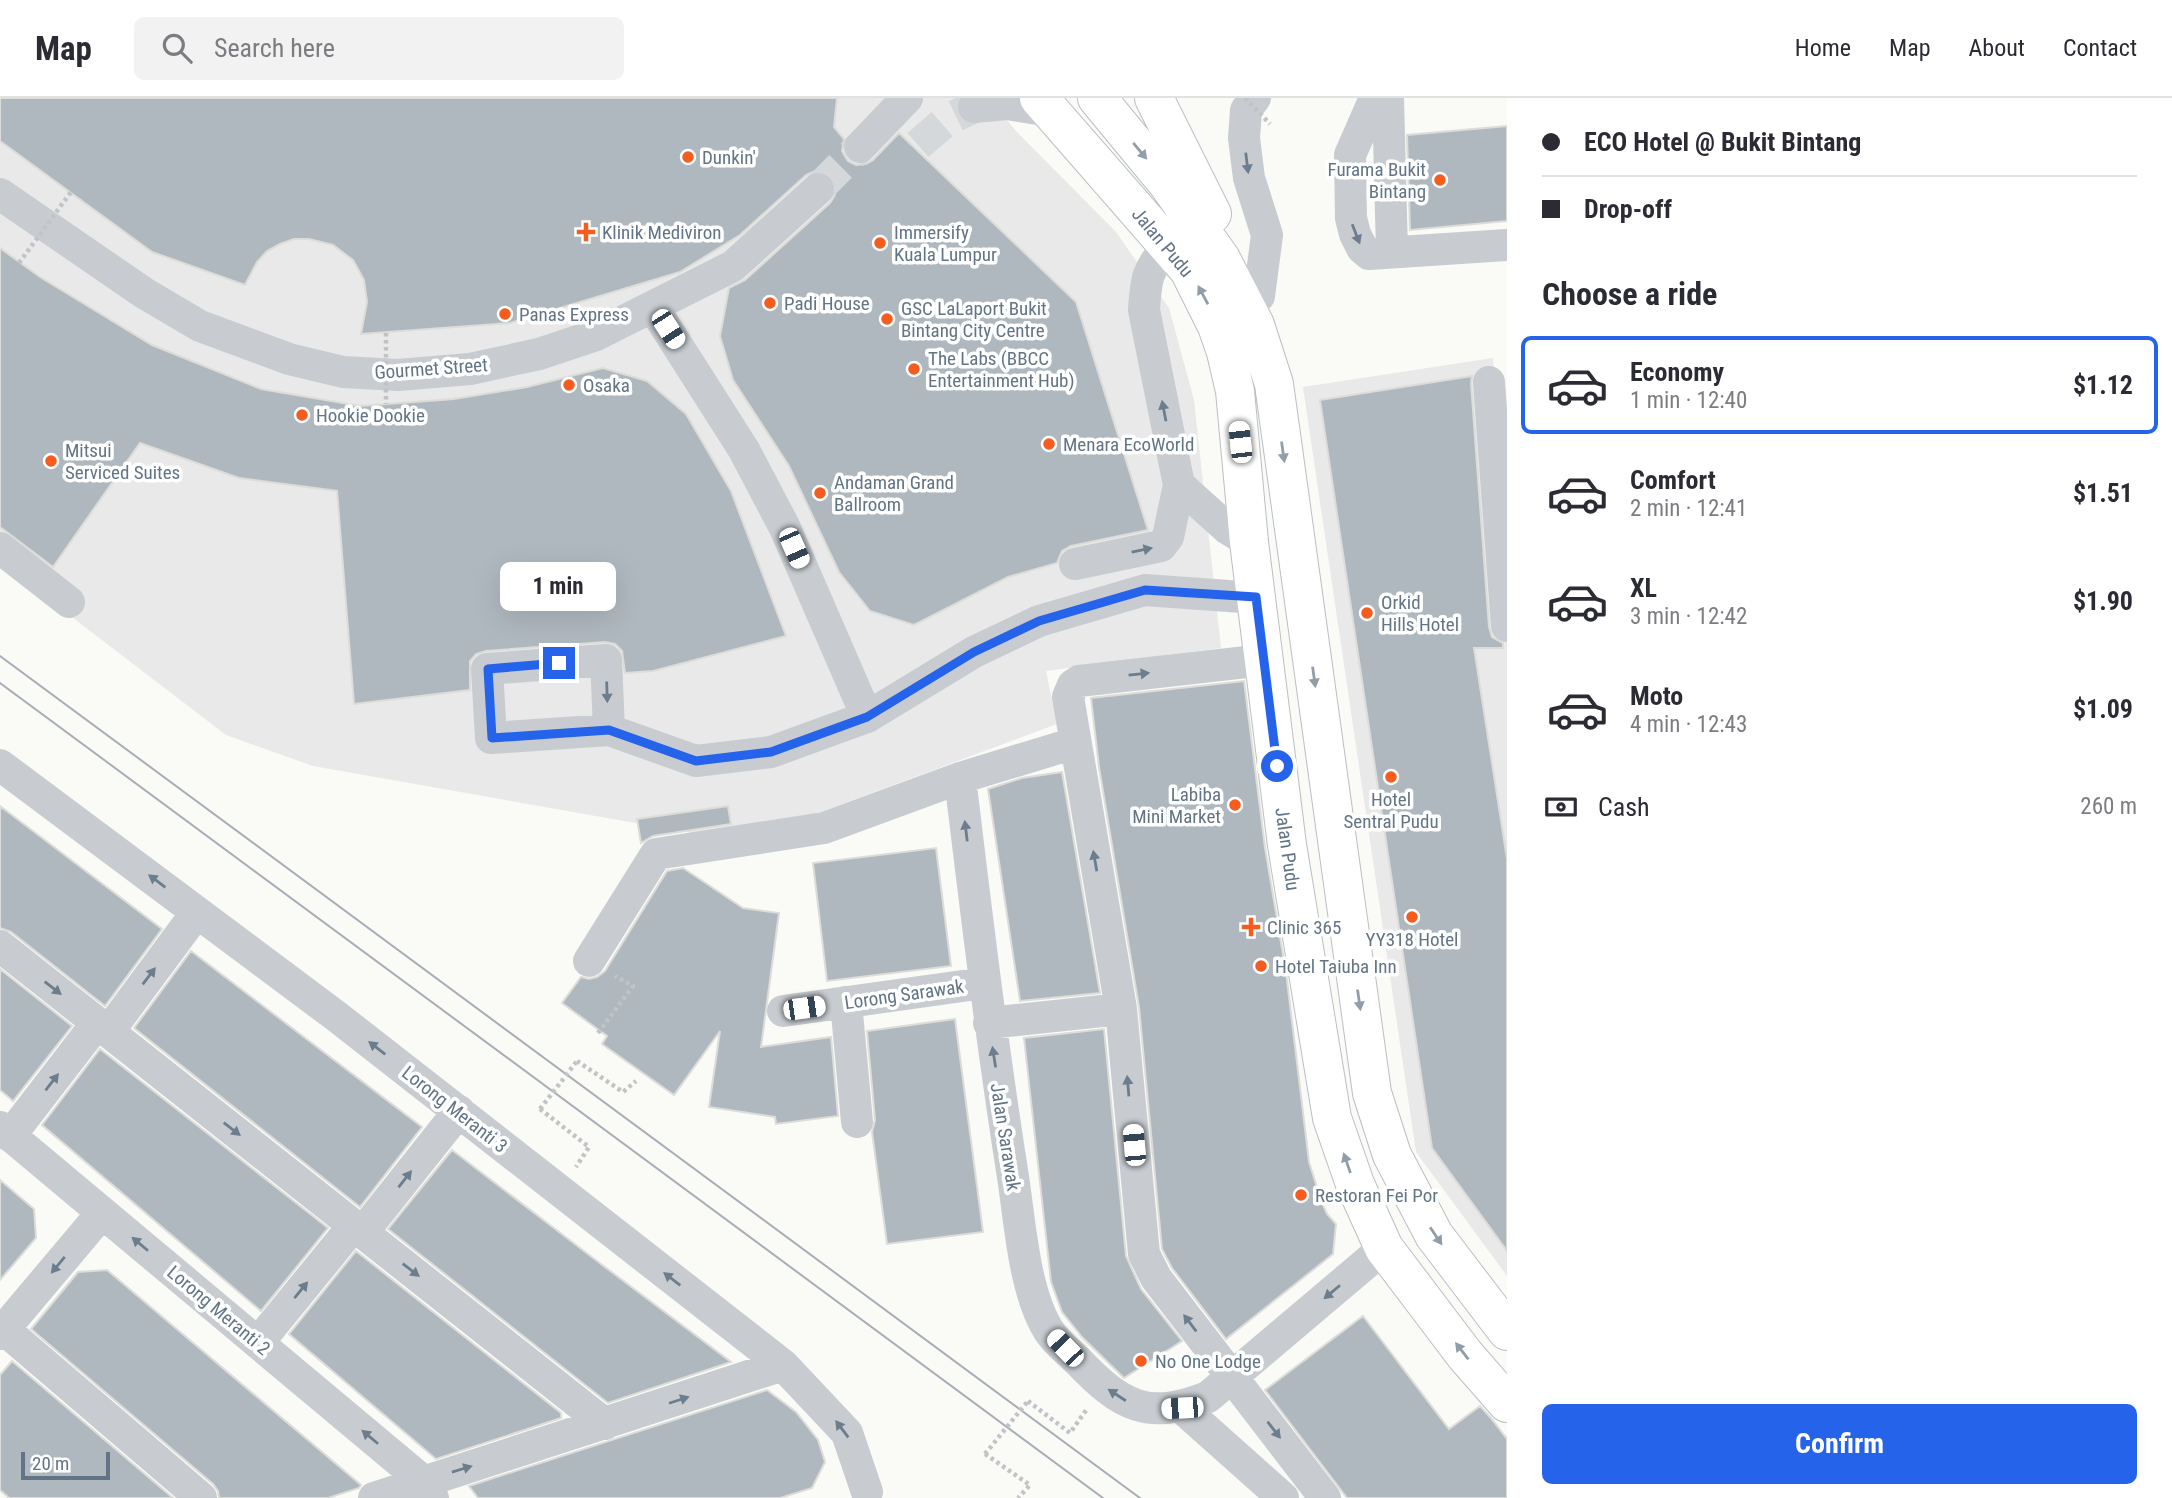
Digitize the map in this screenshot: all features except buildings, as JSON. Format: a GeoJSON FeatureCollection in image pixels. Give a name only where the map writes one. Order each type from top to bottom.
{"type":"FeatureCollection","features":[{"type":"Feature","properties":{"kind":"main road","name":"Jalan Pudu"},"geometry":{"type":"LineString","coordinates":[[1097,98],[1168,184],[1221,259],[1255,325],[1274,384],[1372,1093],[1392,1155],[1434,1235],[1507,1331]]}},
{"type":"Feature","properties":{"kind":"main road"},"geometry":{"type":"LineString","coordinates":[[1154,98],[1209,210],[1259,296],[1274,384]]}},
{"type":"Feature","properties":{"kind":"main road","name":"Jalan Pudu"},"geometry":{"type":"LineString","coordinates":[[1045,105],[1189,270],[1200,289],[1226,352],[1235,391],[1249,542],[1287,845],[1332,1118],[1355,1184],[1384,1248],[1465,1355],[1507,1403]]}},
{"type":"Feature","properties":{"kind":"street"},"geometry":{"type":"LineString","coordinates":[[860,147],[907,98]]}},
{"type":"Feature","properties":{"kind":"street"},"geometry":{"type":"LineString","coordinates":[[1375,98],[1350,155],[1351,218],[1362,248],[1369,254],[1507,245]]}},
{"type":"Feature","properties":{"kind":"street"},"geometry":{"type":"LineString","coordinates":[[1388,98],[1392,252]]}},
{"type":"Feature","properties":{"kind":"street"},"geometry":{"type":"LineString","coordinates":[[974,107],[1045,105]]}},
{"type":"Feature","properties":{"kind":"street"},"geometry":{"type":"LineString","coordinates":[[1259,296],[1267,235],[1249,178],[1244,138],[1246,110],[1263,111]]}},
{"type":"Feature","properties":{"kind":"street","name":"Gourmet Street"},"geometry":{"type":"LineString","coordinates":[[0,194],[144,293],[200,326],[289,359],[343,372],[398,375],[470,369],[540,355],[596,335],[733,265],[818,188]]}},
{"type":"Feature","properties":{"kind":"street"},"geometry":{"type":"LineString","coordinates":[[1075,564],[1161,546],[1168,537],[1179,485],[1144,310],[1145,287],[1151,265],[1168,246]]}},
{"type":"Feature","properties":{"kind":"street"},"geometry":{"type":"LineString","coordinates":[[653,307],[744,450],[785,528],[867,717]]}},
{"type":"Feature","properties":{"kind":"street"},"geometry":{"type":"LineString","coordinates":[[1489,382],[1507,626]]}},
{"type":"Feature","properties":{"kind":"street"},"geometry":{"type":"LineString","coordinates":[[1179,485],[1228,529],[1249,542]]}},
{"type":"Feature","properties":{"kind":"street"},"geometry":{"type":"LineString","coordinates":[[0,548],[69,602]]}},
{"type":"Feature","properties":{"kind":"street"},"geometry":{"type":"LineString","coordinates":[[609,730],[696,761],[771,752],[867,717],[974,652],[1039,621],[1145,590],[1256,597]]}},
{"type":"Feature","properties":{"kind":"street"},"geometry":{"type":"LineString","coordinates":[[1264,660],[1079,681],[1073,685],[1068,697],[1121,1009],[1144,1254],[1156,1278],[1325,1498]]}},
{"type":"Feature","properties":{"kind":"street"},"geometry":{"type":"LineString","coordinates":[[589,961],[656,855],[824,828],[960,778],[1075,743]]}},
{"type":"Feature","properties":{"kind":"street","name":"Lorong Meranti 3"},"geometry":{"type":"LineString","coordinates":[[0,765],[458,1111],[783,1365],[847,1433],[873,1496]]}},
{"type":"Feature","properties":{"kind":"street","name":"Jalan Sarawak"},"geometry":{"type":"LineString","coordinates":[[960,778],[989,1023],[1028,1275],[1049,1331],[1097,1382],[1122,1401],[1151,1410],[1182,1408],[1208,1397],[1384,1248]]}},
{"type":"Feature","properties":{"kind":"street"},"geometry":{"type":"LineString","coordinates":[[5,1131],[103,1027],[197,912]]}},
{"type":"Feature","properties":{"kind":"street"},"geometry":{"type":"LineString","coordinates":[[0,946],[605,1424]]}},
{"type":"Feature","properties":{"kind":"street","name":"Lorong Sarawak"},"geometry":{"type":"LineString","coordinates":[[783,1010],[984,983]]}},
{"type":"Feature","properties":{"kind":"street"},"geometry":{"type":"LineString","coordinates":[[846,1002],[857,1122]]}},
{"type":"Feature","properties":{"kind":"street"},"geometry":{"type":"LineString","coordinates":[[989,1023],[1121,1009]]}},
{"type":"Feature","properties":{"kind":"street"},"geometry":{"type":"LineString","coordinates":[[258,1343],[458,1111]]}},
{"type":"Feature","properties":{"kind":"street","name":"Lorong Meranti 2"},"geometry":{"type":"LineString","coordinates":[[5,1131],[428,1490]]}},
{"type":"Feature","properties":{"kind":"street"},"geometry":{"type":"LineString","coordinates":[[102,1213],[1,1329],[201,1498]]}},
{"type":"Feature","properties":{"kind":"street"},"geometry":{"type":"LineString","coordinates":[[374,1498],[428,1490],[605,1424],[783,1365]]}},
{"type":"Feature","properties":{"kind":"street"},"geometry":{"type":"LineString","coordinates":[[1182,1408],[1283,1498]]}},
{"type":"Feature","properties":{"kind":"path"},"geometry":{"type":"LineString","coordinates":[[1245,98],[1263,111]]}},
{"type":"Feature","properties":{"kind":"path"},"geometry":{"type":"LineString","coordinates":[[19,263],[71,192]]}},
{"type":"Feature","properties":{"kind":"path"},"geometry":{"type":"LineString","coordinates":[[386,333],[386,404]]}},
{"type":"Feature","properties":{"kind":"path"},"geometry":{"type":"LineString","coordinates":[[589,961],[633,986],[598,1033]]}},
{"type":"Feature","properties":{"kind":"path"},"geometry":{"type":"LineString","coordinates":[[589,1147],[540,1110],[578,1061],[623,1091],[636,1081]]}},
{"type":"Feature","properties":{"kind":"path"},"geometry":{"type":"LineString","coordinates":[[1018,1498],[1030,1485],[985,1454],[1028,1401],[1070,1433]]}},
{"type":"Feature","properties":{"kind":"shaded area"},"geometry":{"type":"Polygon","coordinates":[[[0,98],[988,98],[1016,131],[1116,232],[1169,308],[1194,400],[1221,648],[1046,671],[1057,724],[767,832],[703,835],[313,766],[226,735],[0,562],[0,98]]]}},
{"type":"Feature","properties":{"kind":"shaded area"},"geometry":{"type":"Polygon","coordinates":[[[1493,358],[1507,540],[1507,1276],[1416,1152],[1303,387],[1493,358]]]}},
{"type":"Feature","properties":{"kind":"tunnel"},"geometry":{"type":"LineString","coordinates":[[918,145],[947,120],[974,107]]}},
{"type":"Feature","properties":{"kind":"tunnel"},"geometry":{"type":"LineString","coordinates":[[818,189],[860,147]]}},
{"type":"Feature","properties":{"kind":"tram line"},"geometry":{"type":"LineString","coordinates":[[0,656],[1140,1498]]}},
{"type":"Feature","properties":{"kind":"tram line"},"geometry":{"type":"LineString","coordinates":[[0,683],[1103,1498]]}},
{"type":"Feature","properties":{"kind":"place","name":"Dunkin'"},"geometry":{"type":"Point","coordinates":[688,157]}},
{"type":"Feature","properties":{"kind":"place","name":"Furama Bukit Bintang"},"geometry":{"type":"Point","coordinates":[1440,180]}},
{"type":"Feature","properties":{"kind":"place","name":"Klinik Mediviron"},"geometry":{"type":"Point","coordinates":[586,232]}},
{"type":"Feature","properties":{"kind":"place","name":"Immersify Kuala Lumpur"},"geometry":{"type":"Point","coordinates":[880,243]}},
{"type":"Feature","properties":{"kind":"place","name":"Padi House"},"geometry":{"type":"Point","coordinates":[770,303]}},
{"type":"Feature","properties":{"kind":"place","name":"Panas Express"},"geometry":{"type":"Point","coordinates":[505,314]}},
{"type":"Feature","properties":{"kind":"place","name":"GSC LaLaport Bukit Bintang City Centre"},"geometry":{"type":"Point","coordinates":[887,319]}},
{"type":"Feature","properties":{"kind":"place","name":"The Labs (BBCC Entertainment Hub)"},"geometry":{"type":"Point","coordinates":[914,369]}},
{"type":"Feature","properties":{"kind":"place","name":"Osaka"},"geometry":{"type":"Point","coordinates":[569,385]}},
{"type":"Feature","properties":{"kind":"place","name":"Hookie Dookie"},"geometry":{"type":"Point","coordinates":[302,415]}},
{"type":"Feature","properties":{"kind":"place","name":"Menara EcoWorld"},"geometry":{"type":"Point","coordinates":[1049,444]}},
{"type":"Feature","properties":{"kind":"place","name":"Mitsui Serviced Suites"},"geometry":{"type":"Point","coordinates":[51,461]}},
{"type":"Feature","properties":{"kind":"place","name":"Andaman Grand Ballroom"},"geometry":{"type":"Point","coordinates":[820,493]}},
{"type":"Feature","properties":{"kind":"place","name":"Orkid Hills Hotel"},"geometry":{"type":"Point","coordinates":[1367,613]}},
{"type":"Feature","properties":{"kind":"place","name":"Hotel Sentral Pudu"},"geometry":{"type":"Point","coordinates":[1391,777]}},
{"type":"Feature","properties":{"kind":"place","name":"Labiba Mini Market"},"geometry":{"type":"Point","coordinates":[1235,805]}},
{"type":"Feature","properties":{"kind":"place","name":"YY318 Hotel"},"geometry":{"type":"Point","coordinates":[1412,917]}},
{"type":"Feature","properties":{"kind":"place","name":"Clinic 365"},"geometry":{"type":"Point","coordinates":[1251,927]}},
{"type":"Feature","properties":{"kind":"place","name":"Hotel Taiuba Inn"},"geometry":{"type":"Point","coordinates":[1261,966]}},
{"type":"Feature","properties":{"kind":"place","name":"Restoran Fei Por"},"geometry":{"type":"Point","coordinates":[1301,1195]}},
{"type":"Feature","properties":{"kind":"place","name":"No One Lodge"},"geometry":{"type":"Point","coordinates":[1141,1361]}},
{"type":"Feature","properties":{"kind":"route"},"geometry":{"type":"LineString","coordinates":[[559,663],[488,669],[492,738],[609,730],[696,761],[771,752],[867,717],[974,652],[1039,621],[1145,590],[1256,597],[1277,766]]}}]}
